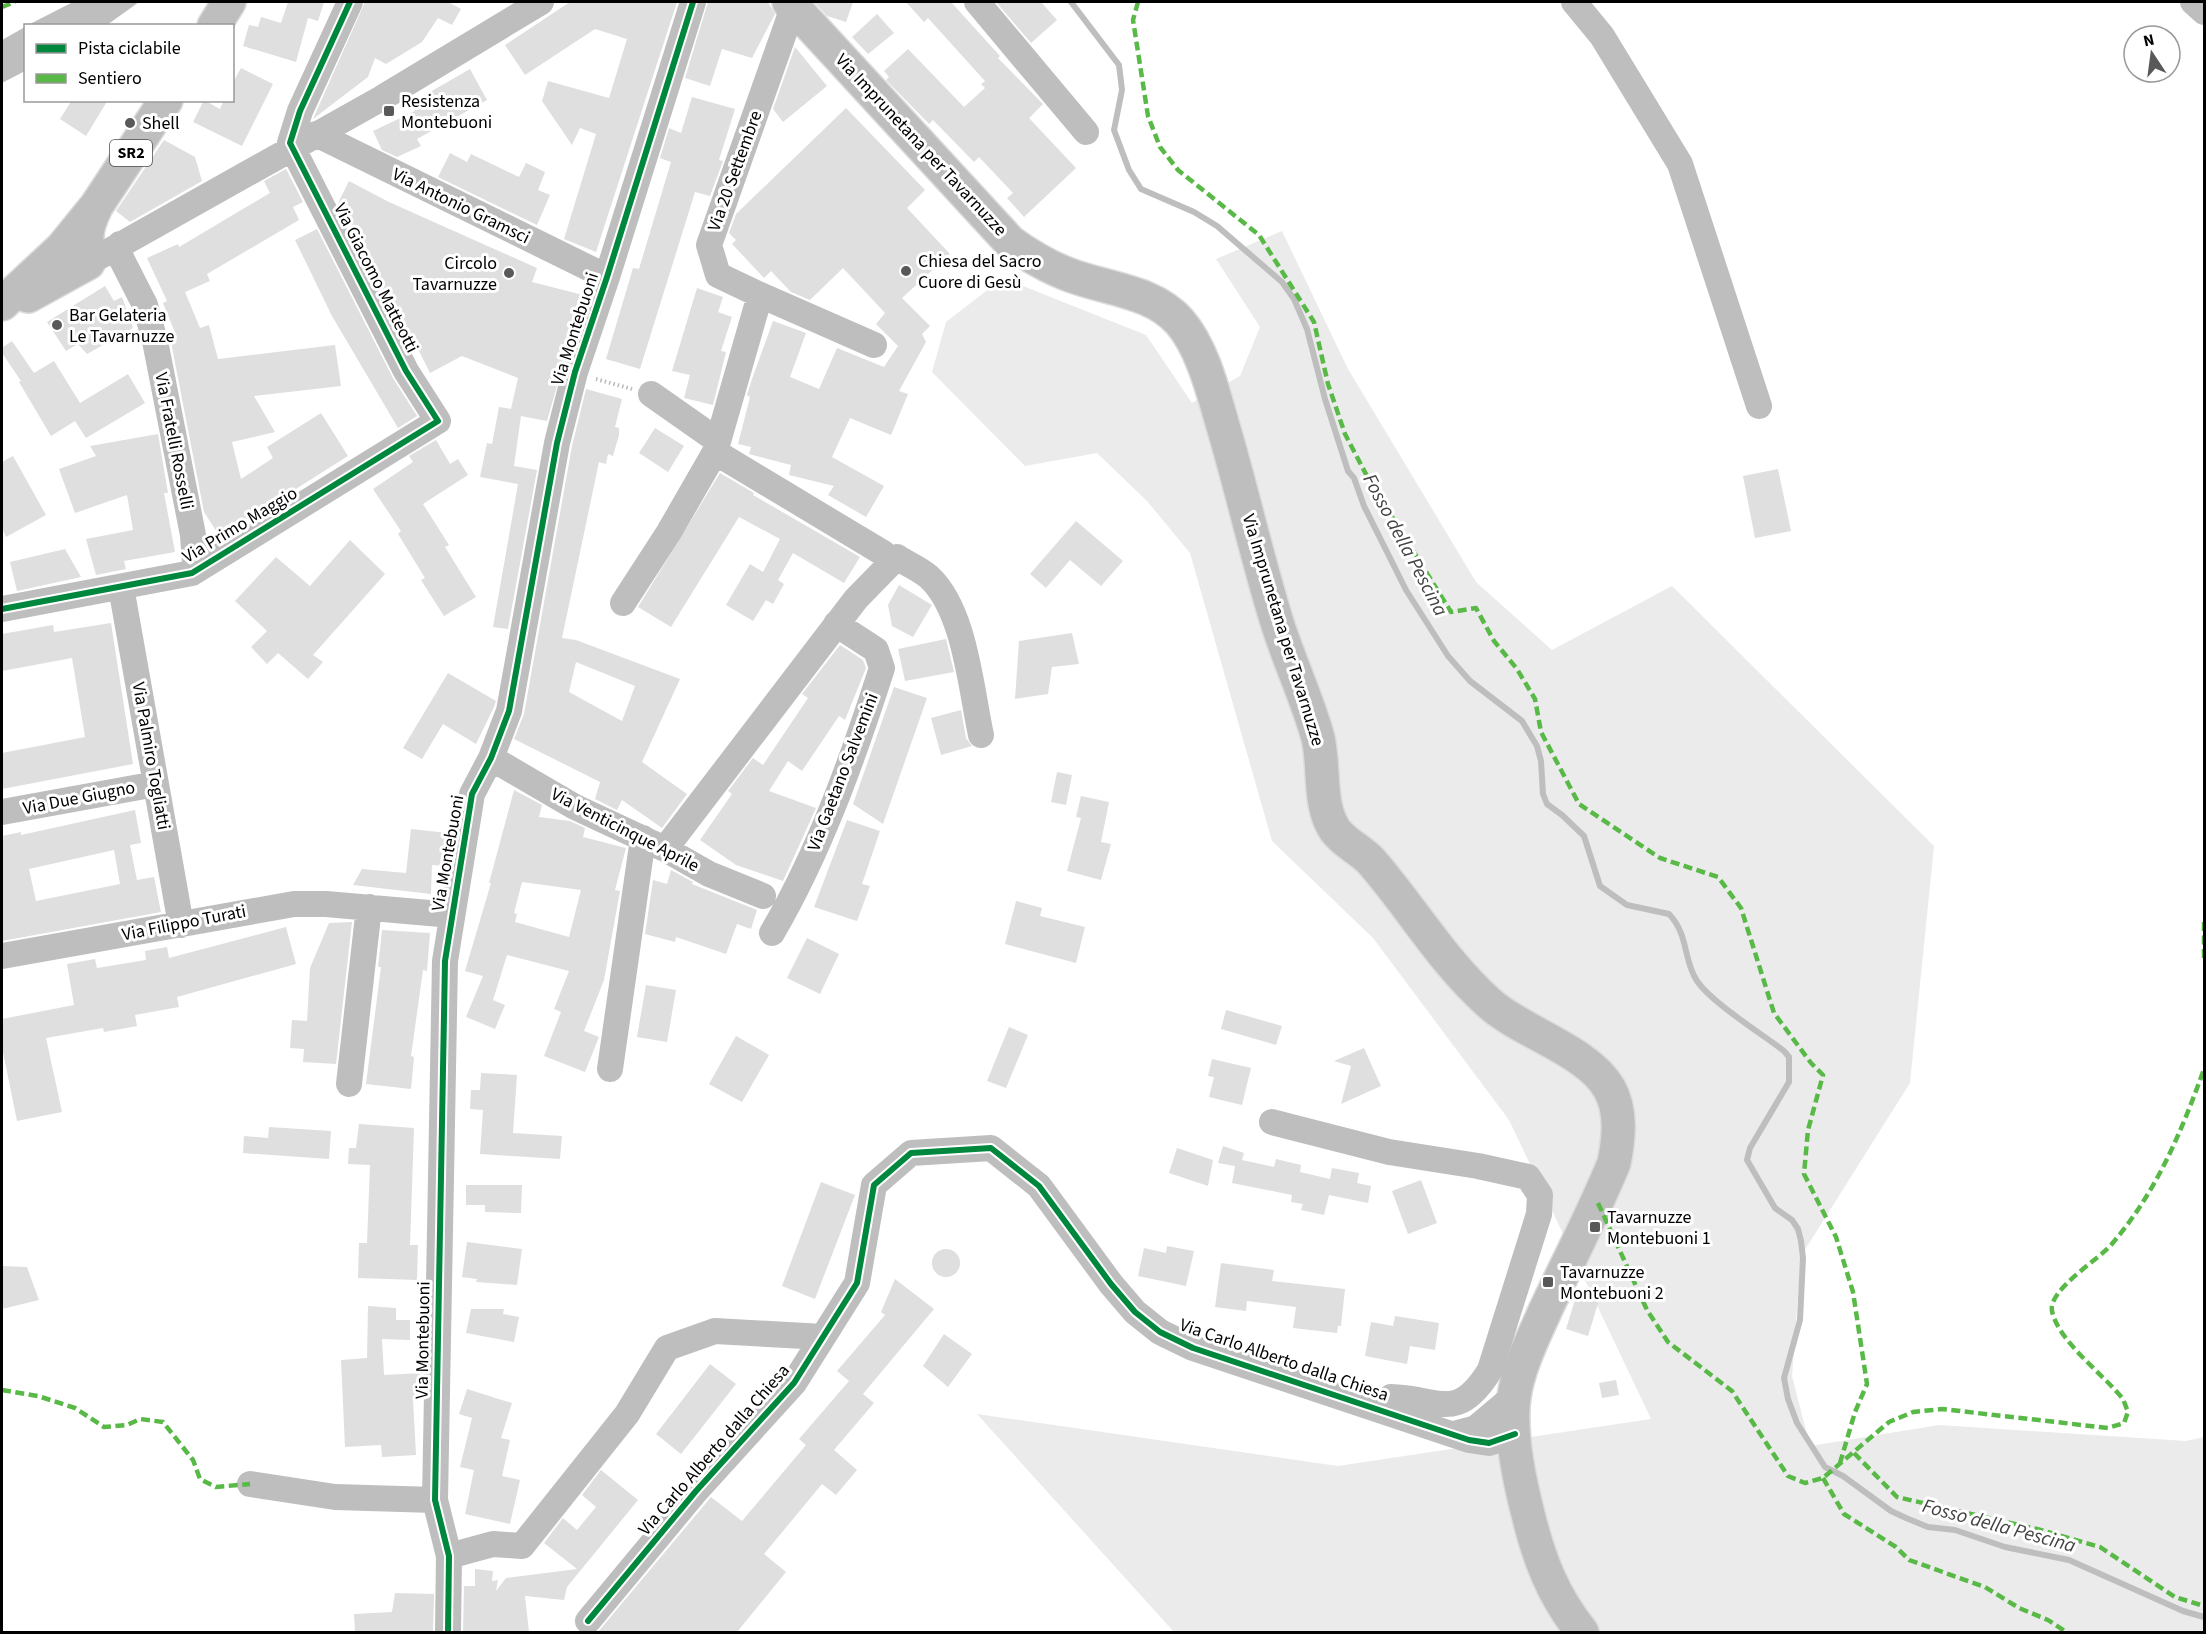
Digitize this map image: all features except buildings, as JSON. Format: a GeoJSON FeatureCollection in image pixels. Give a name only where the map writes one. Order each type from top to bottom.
{"type":"FeatureCollection","features":[{"type":"Feature","properties":{"kind":"main road"},"geometry":{"type":"LineString","coordinates":[[215,24],[229,2]]}},
{"type":"Feature","properties":{"kind":"main road","name":"Via Imprunetana per Tavarnuzze"},"geometry":{"type":"LineString","coordinates":[[793,3],[1010,242],[1038,262],[1069,275],[1147,298],[1167,310],[1186,332],[1196,349],[1214,396],[1273,611],[1317,737],[1323,767],[1326,811],[1331,823],[1338,834],[1370,861],[1439,951],[1490,1004],[1521,1026],[1591,1067],[1609,1088],[1616,1108],[1620,1133],[1614,1163],[1598,1203],[1534,1334],[1514,1396],[1515,1434],[1522,1491],[1539,1557],[1546,1576],[1566,1612],[1582,1632]]}},
{"type":"Feature","properties":{"kind":"main road","name":"SR2"},"geometry":{"type":"LineString","coordinates":[[75,254],[97,205],[165,102]]}},
{"type":"Feature","properties":{"kind":"main road"},"geometry":{"type":"LineString","coordinates":[[2,304],[75,254]]}},
{"type":"Feature","properties":{"kind":"main road"},"geometry":{"type":"LineString","coordinates":[[2,310],[75,254]]}},
{"type":"Feature","properties":{"kind":"street"},"geometry":{"type":"LineString","coordinates":[[292,146],[292,134],[300,111],[350,2]]}},
{"type":"Feature","properties":{"kind":"street"},"geometry":{"type":"LineString","coordinates":[[75,254],[128,239],[382,98],[541,2]]}},
{"type":"Feature","properties":{"kind":"street","name":"Via Montebuoni"},"geometry":{"type":"LineString","coordinates":[[447,1632],[449,1556],[435,1500],[445,962],[452,915],[472,794],[491,758],[508,711],[557,443],[575,372],[693,2]]}},
{"type":"Feature","properties":{"kind":"street"},"geometry":{"type":"LineString","coordinates":[[977,2],[1086,132]]}},
{"type":"Feature","properties":{"kind":"street"},"geometry":{"type":"LineString","coordinates":[[1574,2],[1602,36],[1680,164],[1759,406]]}},
{"type":"Feature","properties":{"kind":"street"},"geometry":{"type":"LineString","coordinates":[[2193,2],[2205,12]]}},
{"type":"Feature","properties":{"kind":"street","name":"Via 20 Settembre"},"geometry":{"type":"LineString","coordinates":[[793,3],[709,245],[718,274],[874,345]]}},
{"type":"Feature","properties":{"kind":"street","name":"Via Antonio Gramsci"},"geometry":{"type":"LineString","coordinates":[[316,134],[607,277]]}},
{"type":"Feature","properties":{"kind":"street","name":"Via Giacomo Matteotti"},"geometry":{"type":"LineString","coordinates":[[292,146],[406,371],[438,421]]}},
{"type":"Feature","properties":{"kind":"street","name":"Via Fratelli Rosselli"},"geometry":{"type":"LineString","coordinates":[[128,239],[121,258],[145,305],[154,340],[193,535],[195,552],[192,573]]}},
{"type":"Feature","properties":{"kind":"street"},"geometry":{"type":"LineString","coordinates":[[623,603],[669,532],[717,446],[760,295]]}},
{"type":"Feature","properties":{"kind":"street"},"geometry":{"type":"LineString","coordinates":[[651,394],[717,446],[883,553]]}},
{"type":"Feature","properties":{"kind":"street","name":"Via Primo Maggio"},"geometry":{"type":"LineString","coordinates":[[2,609],[192,573],[438,421]]}},
{"type":"Feature","properties":{"kind":"street"},"geometry":{"type":"LineString","coordinates":[[610,1069],[654,843],[856,598],[897,557],[929,577],[950,605],[981,735]]}},
{"type":"Feature","properties":{"kind":"street","name":"Via Palmiro Togliatti"},"geometry":{"type":"LineString","coordinates":[[122,588],[181,925]]}},
{"type":"Feature","properties":{"kind":"street","name":"Via Gaetano Salvemini"},"geometry":{"type":"LineString","coordinates":[[772,933],[795,893],[840,785],[882,668],[876,650],[836,624]]}},
{"type":"Feature","properties":{"kind":"street","name":"Via Venticinque Aprile"},"geometry":{"type":"LineString","coordinates":[[491,758],[575,807],[654,843],[710,874],[763,896]]}},
{"type":"Feature","properties":{"kind":"street","name":"Via Due Giugno"},"geometry":{"type":"LineString","coordinates":[[2,812],[156,784]]}},
{"type":"Feature","properties":{"kind":"street","name":"Via Filippo Turati"},"geometry":{"type":"LineString","coordinates":[[2,956],[181,925],[244,911],[294,904],[369,907],[452,915]]}},
{"type":"Feature","properties":{"kind":"street"},"geometry":{"type":"LineString","coordinates":[[349,1084],[369,907]]}},
{"type":"Feature","properties":{"kind":"street"},"geometry":{"type":"LineString","coordinates":[[1272,1122],[1389,1152],[1478,1166],[1528,1177],[1540,1195],[1539,1214],[1518,1281],[1490,1370],[1480,1386],[1453,1404],[1436,1406],[1392,1397],[1382,1410]]}},
{"type":"Feature","properties":{"kind":"street","name":"Via Carlo Alberto dalla Chiesa"},"geometry":{"type":"LineString","coordinates":[[588,1621],[696,1491],[794,1383],[857,1283],[874,1185],[911,1153],[991,1148],[1039,1186],[1111,1284],[1135,1312],[1160,1332],[1193,1348],[1382,1410],[1466,1434],[1496,1459],[1522,1491]]}},
{"type":"Feature","properties":{"kind":"street"},"geometry":{"type":"LineString","coordinates":[[1518,1281],[1554,1291]]}},
{"type":"Feature","properties":{"kind":"street","name":"Via Carlo Alberto dalla Chiesa"},"geometry":{"type":"LineString","coordinates":[[449,1556],[493,1544],[522,1546],[627,1414],[667,1348],[715,1331],[823,1337]]}},
{"type":"Feature","properties":{"kind":"street"},"geometry":{"type":"LineString","coordinates":[[1466,1434],[1514,1396]]}},
{"type":"Feature","properties":{"kind":"street","name":"Via Carlo Alberto dalla Chiesa"},"geometry":{"type":"LineString","coordinates":[[1466,1434],[1495,1429],[1515,1434]]}},
{"type":"Feature","properties":{"kind":"street"},"geometry":{"type":"LineString","coordinates":[[250,1484],[335,1497],[435,1500]]}},
{"type":"Feature","properties":{"kind":"path"},"geometry":{"type":"LineString","coordinates":[[575,372],[651,394]]}},
{"type":"Feature","properties":{"kind":"shaded area"},"geometry":{"type":"Polygon","coordinates":[[[73,2],[139,2],[108,24],[30,24],[73,2]]]}},
{"type":"Feature","properties":{"kind":"shaded area"},"geometry":{"type":"Polygon","coordinates":[[[24,28],[24,72],[2,83],[2,40],[24,28]]]}},
{"type":"Feature","properties":{"kind":"shaded area"},"geometry":{"type":"Polygon","coordinates":[[[1282,231],[1348,369],[1476,582],[1552,650],[1672,586],[1934,846],[1910,1083],[1801,1256],[1792,1376],[1810,1446],[1939,1425],[2186,1441],[2204,1437],[2204,1632],[1174,1632],[977,1414],[1338,1466],[1651,1419],[1509,1120],[1373,938],[1272,841],[1190,553],[1147,501],[1097,453],[1025,466],[932,372],[946,322],[1003,278],[1146,335],[1192,403],[1240,376],[1260,327],[1216,259],[1282,231]]]}},
{"type":"Feature","properties":{"kind":"waterway","name":"Fosso della Pescina"},"geometry":{"type":"LineString","coordinates":[[1071,2],[1119,65],[1122,90],[1114,130],[1129,170],[1141,189],[1194,212],[1217,226],[1282,282],[1294,299],[1307,329],[1325,399],[1348,471],[1354,478],[1364,506],[1406,590],[1448,656],[1470,681],[1522,721],[1537,746],[1541,761],[1543,794],[1547,804],[1584,836],[1600,886],[1627,905],[1669,914],[1680,930],[1693,973],[1704,990],[1725,1009],[1789,1057],[1789,1082],[1750,1148],[1747,1160],[1775,1208],[1792,1220],[1798,1229],[1803,1258],[1800,1320],[1784,1378],[1788,1399],[1797,1423],[1825,1467],[1843,1476],[1891,1511],[1928,1527],[1955,1530],[2005,1547],[2069,1560],[2183,1611],[2204,1617]]}},
{"type":"Feature","properties":{"kind":"marked path"},"geometry":{"type":"LineString","coordinates":[[2,7],[15,2]]}},
{"type":"Feature","properties":{"kind":"marked path"},"geometry":{"type":"LineString","coordinates":[[1138,2],[1133,20],[1148,116],[1160,147],[1178,170],[1259,235],[1314,322],[1328,384],[1345,434],[1368,478],[1451,612],[1476,608],[1494,641],[1517,669],[1535,699],[1541,732],[1579,804],[1660,858],[1718,877],[1741,908],[1774,1013],[1811,1063],[1823,1075],[1808,1130],[1804,1174],[1836,1237],[1853,1292],[1867,1384],[1855,1412],[1840,1463]]}},
{"type":"Feature","properties":{"kind":"marked path"},"geometry":{"type":"LineString","coordinates":[[2204,922],[2204,958]]}},
{"type":"Feature","properties":{"kind":"marked path"},"geometry":{"type":"LineString","coordinates":[[1598,1203],[1647,1310],[1668,1342],[1732,1391],[1788,1476],[1805,1483],[1823,1478],[1889,1422],[1913,1412],[1942,1409],[2108,1428],[2124,1423],[2128,1412],[2123,1399],[2063,1334],[2052,1311],[2053,1303],[2065,1285],[2111,1245],[2141,1205],[2166,1162],[2204,1069]]}},
{"type":"Feature","properties":{"kind":"marked path"},"geometry":{"type":"LineString","coordinates":[[2,1390],[38,1396],[75,1408],[104,1427],[127,1425],[140,1419],[163,1422],[193,1460],[200,1479],[216,1487],[250,1484]]}},
{"type":"Feature","properties":{"kind":"marked path"},"geometry":{"type":"LineString","coordinates":[[1854,1453],[1897,1497],[2037,1529],[2100,1547],[2175,1597],[2204,1606]]}},
{"type":"Feature","properties":{"kind":"marked path"},"geometry":{"type":"LineString","coordinates":[[1823,1478],[1844,1514],[1896,1547],[1909,1560],[1985,1587],[2019,1608],[2048,1620],[2066,1632]]}},
{"type":"Feature","properties":{"kind":"cycle path"},"geometry":{"type":"LineString","coordinates":[[2,609],[192,573],[438,421],[406,371],[290,143],[300,111],[350,2]]}},
{"type":"Feature","properties":{"kind":"cycle path"},"geometry":{"type":"LineString","coordinates":[[448,1632],[449,1556],[435,1500],[445,961],[472,794],[491,758],[509,711],[557,443],[575,372],[693,2]]}},
{"type":"Feature","properties":{"kind":"cycle path"},"geometry":{"type":"LineString","coordinates":[[588,1621],[696,1491],[794,1383],[857,1283],[874,1185],[911,1153],[991,1148],[1039,1186],[1111,1284],[1135,1312],[1160,1332],[1193,1348],[1469,1440],[1489,1443],[1515,1434]]}},
{"type":"Feature","properties":{"kind":"place","name":"Resistenza Montebuoni"},"geometry":{"type":"Point","coordinates":[389,111]}},
{"type":"Feature","properties":{"kind":"place","name":"Shell"},"geometry":{"type":"Point","coordinates":[130,123]}},
{"type":"Feature","properties":{"kind":"place","name":"Chiesa del Sacro Cuore di Gesù"},"geometry":{"type":"Point","coordinates":[906,271]}},
{"type":"Feature","properties":{"kind":"place","name":"Circolo Tavarnuzze"},"geometry":{"type":"Point","coordinates":[509,273]}},
{"type":"Feature","properties":{"kind":"place","name":"Bar Gelateria Le Tavarnuzze"},"geometry":{"type":"Point","coordinates":[57,325]}},
{"type":"Feature","properties":{"kind":"place","name":"Tavarnuzze Montebuoni 1"},"geometry":{"type":"Point","coordinates":[1595,1227]}},
{"type":"Feature","properties":{"kind":"place","name":"Tavarnuzze Montebuoni 2"},"geometry":{"type":"Point","coordinates":[1548,1282]}}]}
